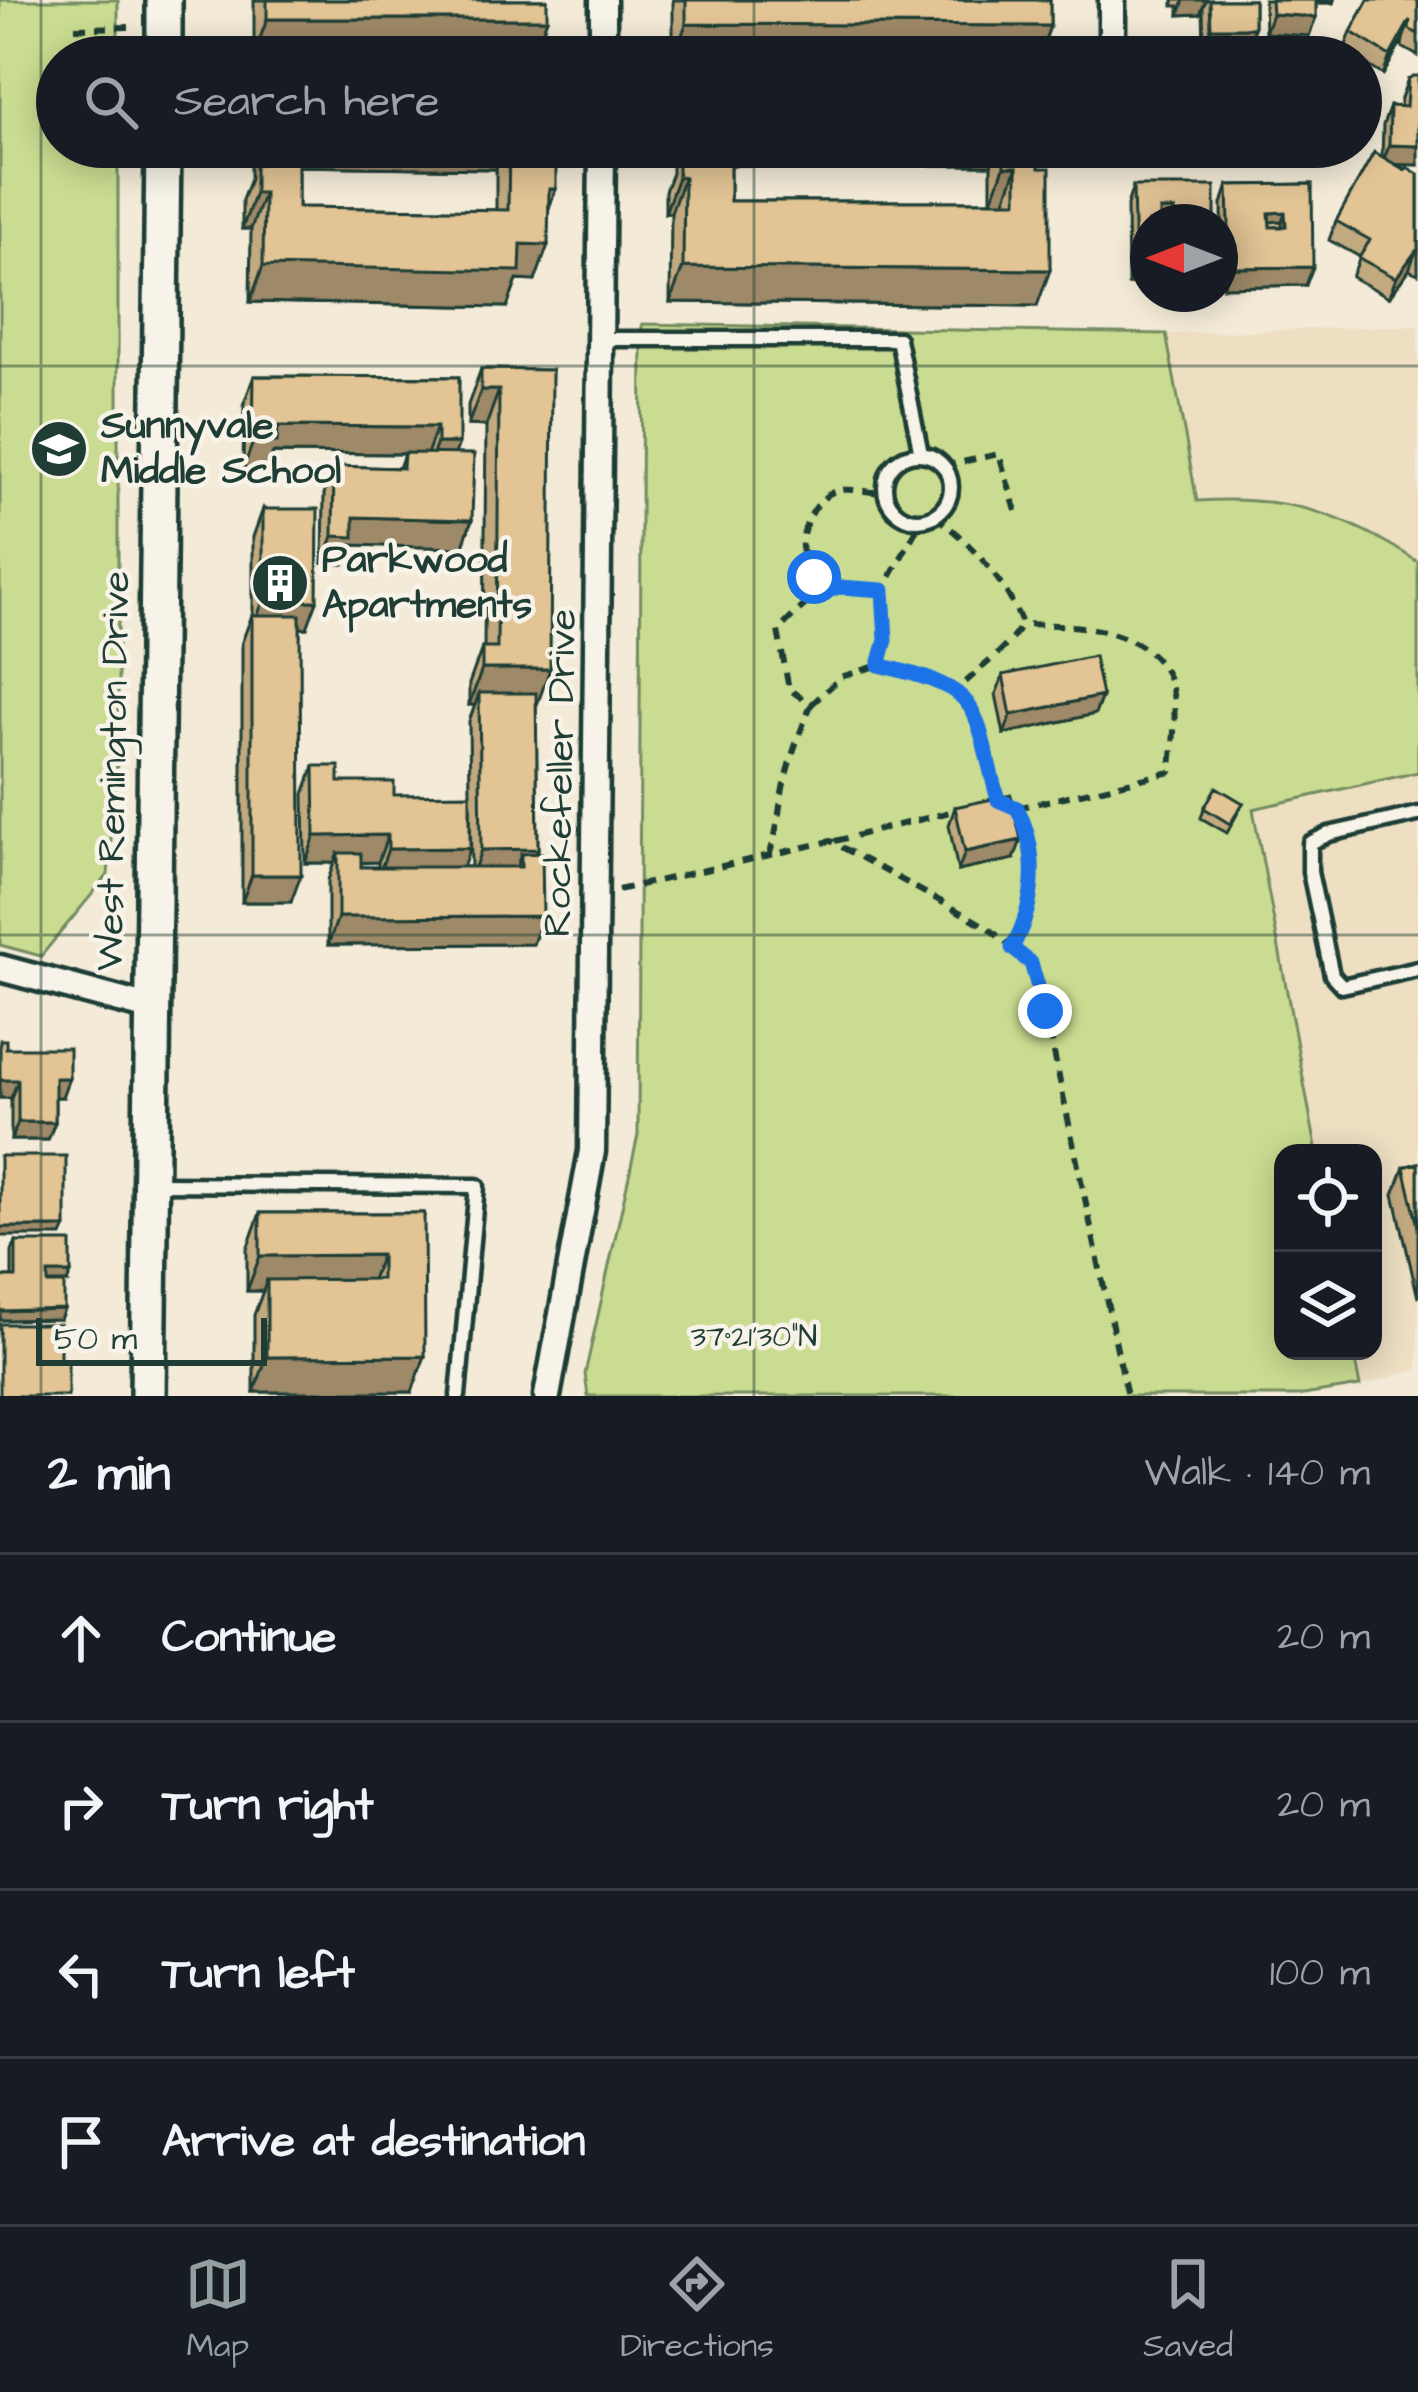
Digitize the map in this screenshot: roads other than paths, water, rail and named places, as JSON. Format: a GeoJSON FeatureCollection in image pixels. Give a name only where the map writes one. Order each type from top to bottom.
{"type":"FeatureCollection","features":[{"type":"Feature","properties":{"kind":"street"},"geometry":{"type":"LineString","coordinates":[[603,0],[603,36]]}},
{"type":"Feature","properties":{"kind":"street"},"geometry":{"type":"LineString","coordinates":[[1112,0],[1112,36]]}},
{"type":"Feature","properties":{"kind":"street","name":"West Remington Drive"},"geometry":{"type":"LineString","coordinates":[[148,1396],[163,168]]}},
{"type":"Feature","properties":{"kind":"street","name":"Rockefeller Drive"},"geometry":{"type":"LineString","coordinates":[[547,1396],[592,1151],[602,168]]}},
{"type":"Feature","properties":{"kind":"street"},"geometry":{"type":"LineString","coordinates":[[0,968],[153,1009]]}},
{"type":"Feature","properties":{"kind":"lane"},"geometry":{"type":"LineString","coordinates":[[601,339],[898,339],[922,454],[943,466],[951,490],[943,509],[929,518],[912,520],[895,511],[886,493],[888,473],[894,465],[922,454]]}},
{"type":"Feature","properties":{"kind":"lane"},"geometry":{"type":"LineString","coordinates":[[1418,814],[1329,834],[1310,843],[1310,872],[1332,975],[1342,986],[1418,969]]}},
{"type":"Feature","properties":{"kind":"lane"},"geometry":{"type":"LineString","coordinates":[[151,1184],[477,1186],[458,1396]]}},
{"type":"Feature","properties":{"kind":"place","name":"Sunnyvale Middle School"},"geometry":{"type":"Point","coordinates":[59,449]}},
{"type":"Feature","properties":{"kind":"place","name":"Parkwood Apartments"},"geometry":{"type":"Point","coordinates":[280,583]}}]}
